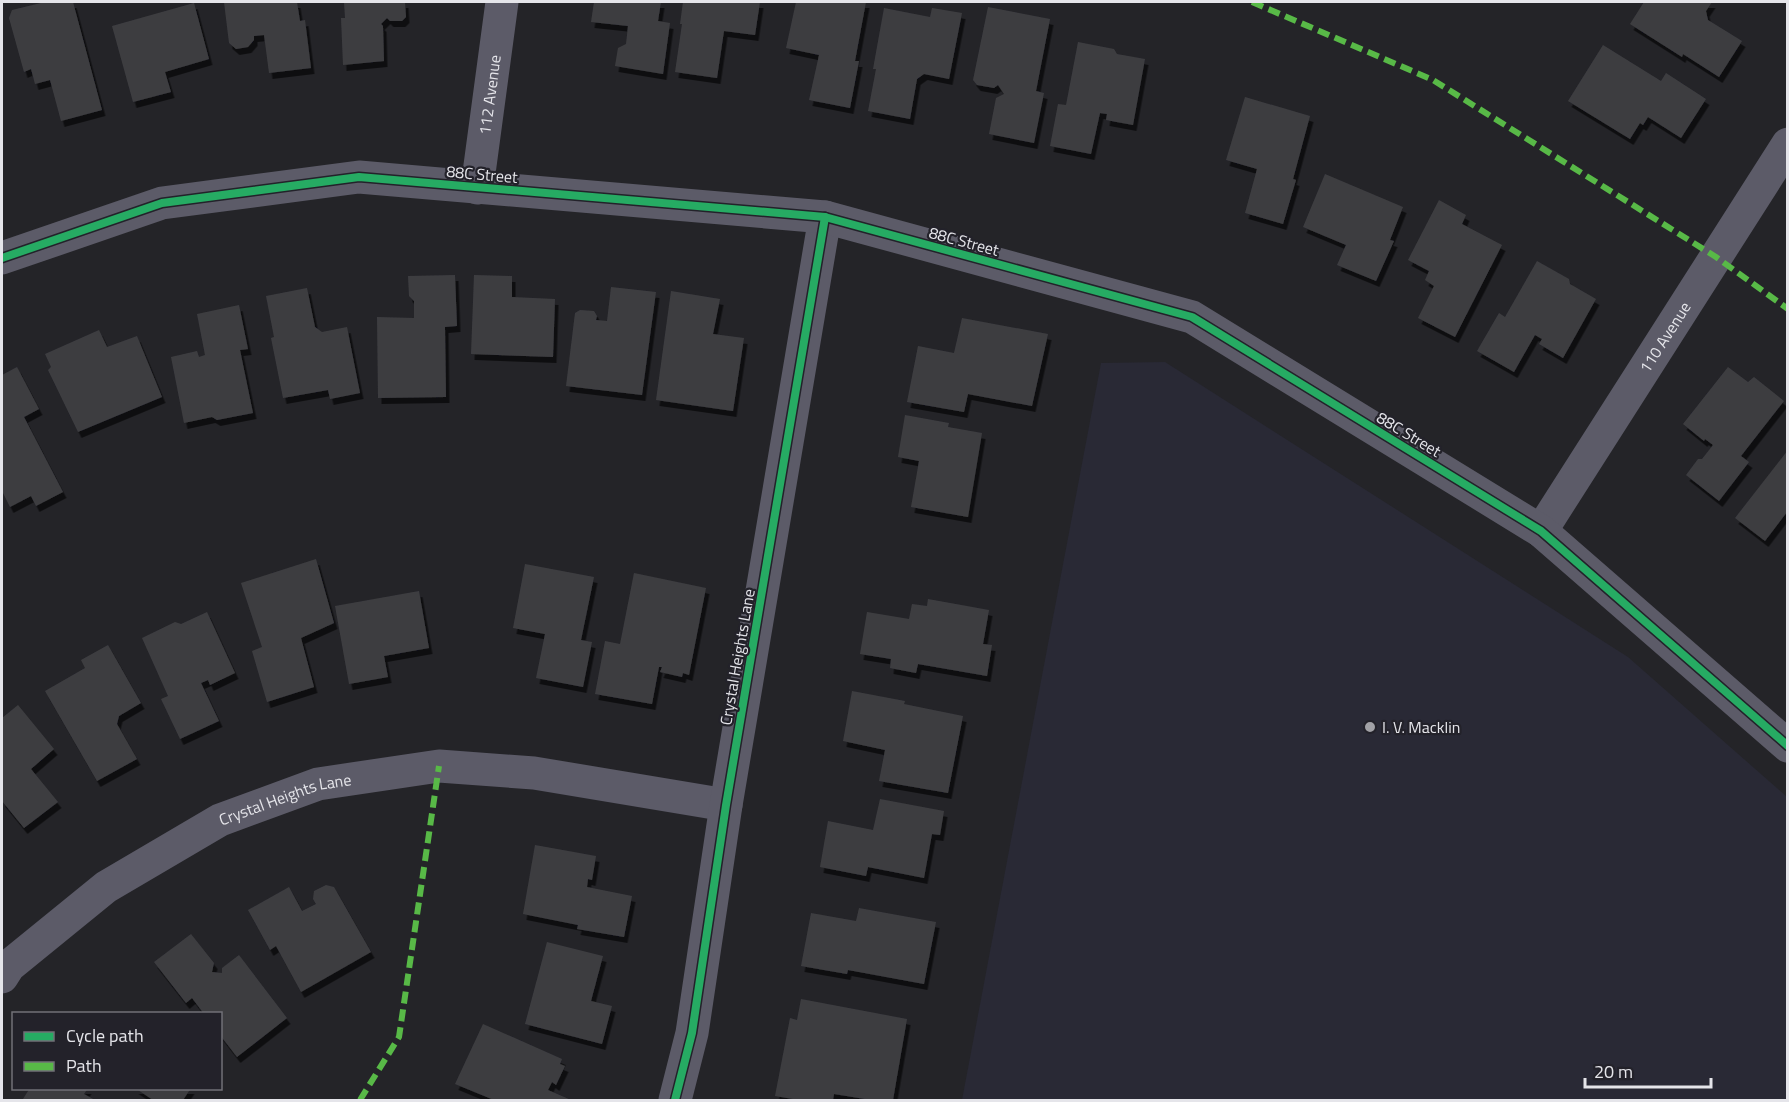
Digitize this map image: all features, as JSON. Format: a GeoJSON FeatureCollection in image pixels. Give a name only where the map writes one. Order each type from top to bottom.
{"type":"FeatureCollection","features":[{"type":"Feature","properties":{"kind":"street","name":"112 Avenue"},"geometry":{"type":"LineString","coordinates":[[477,188],[502,2]]}},
{"type":"Feature","properties":{"kind":"street","name":"110 Avenue"},"geometry":{"type":"LineString","coordinates":[[1541,531],[1788,144]]}},
{"type":"Feature","properties":{"kind":"street","name":"88C Street"},"geometry":{"type":"LineString","coordinates":[[2,258],[162,203],[358,177],[825,218],[1192,317],[1541,531],[1788,746]]}},
{"type":"Feature","properties":{"kind":"street","name":"Crystal Heights Lane"},"geometry":{"type":"LineString","coordinates":[[675,1101],[692,1033],[726,805],[825,218]]}},
{"type":"Feature","properties":{"kind":"street","name":"Crystal Heights Lane"},"geometry":{"type":"LineString","coordinates":[[2,977],[9,966],[106,888],[220,820],[318,784],[439,766],[534,773],[726,805]]}},
{"type":"Feature","properties":{"kind":"shaded area","name":"I. V. Macklin"},"geometry":{"type":"Polygon","coordinates":[[[1165,362],[1628,657],[1787,797],[1787,1100],[962,1100],[1101,363],[1165,362]]]}},
{"type":"Feature","properties":{"kind":"building"},"geometry":{"type":"Polygon","coordinates":[[[45,2],[73,2],[102,110],[61,121],[50,80],[35,84],[31,69],[24,72],[9,18],[12,10],[45,2]]]}},
{"type":"Feature","properties":{"kind":"building"},"geometry":{"type":"Polygon","coordinates":[[[224,2],[297,2],[300,21],[305,20],[311,68],[269,73],[264,35],[254,36],[254,40],[248,47],[236,49],[229,43],[224,2]]]}},
{"type":"Feature","properties":{"kind":"building"},"geometry":{"type":"Polygon","coordinates":[[[344,2],[405,2],[406,17],[402,21],[390,21],[387,18],[381,24],[383,26],[384,61],[343,65],[341,18],[345,18],[344,2]]]}},
{"type":"Feature","properties":{"kind":"building"},"geometry":{"type":"Polygon","coordinates":[[[594,2],[661,2],[658,21],[670,23],[663,74],[615,66],[618,48],[626,44],[628,26],[591,22],[594,2]]]}},
{"type":"Feature","properties":{"kind":"building"},"geometry":{"type":"Polygon","coordinates":[[[683,2],[760,2],[755,35],[724,31],[717,78],[675,72],[683,2]]]}},
{"type":"Feature","properties":{"kind":"building"},"geometry":{"type":"Polygon","coordinates":[[[796,2],[866,2],[855,61],[859,61],[850,108],[809,100],[819,55],[786,48],[796,2]]]}},
{"type":"Feature","properties":{"kind":"building"},"geometry":{"type":"Polygon","coordinates":[[[1644,2],[1712,2],[1706,11],[1708,20],[1742,41],[1719,77],[1630,24],[1644,2]]]}},
{"type":"Feature","properties":{"kind":"building"},"geometry":{"type":"Polygon","coordinates":[[[194,3],[209,59],[165,72],[171,92],[133,102],[112,26],[194,3]]]}},
{"type":"Feature","properties":{"kind":"building"},"geometry":{"type":"Polygon","coordinates":[[[988,7],[1050,19],[1036,91],[1044,93],[1034,143],[989,134],[996,98],[1004,94],[998,85],[994,88],[977,85],[973,80],[988,7]]]}},
{"type":"Feature","properties":{"kind":"building"},"geometry":{"type":"Polygon","coordinates":[[[884,8],[930,17],[932,8],[962,13],[949,79],[924,74],[917,79],[910,119],[868,111],[884,8]]]}},
{"type":"Feature","properties":{"kind":"building"},"geometry":{"type":"Polygon","coordinates":[[[1078,42],[1114,49],[1117,54],[1145,59],[1133,125],[1106,120],[1107,114],[1100,113],[1091,154],[1050,146],[1058,104],[1066,105],[1078,42]]]}},
{"type":"Feature","properties":{"kind":"building"},"geometry":{"type":"Polygon","coordinates":[[[1603,45],[1661,81],[1666,73],[1706,99],[1681,138],[1648,117],[1643,125],[1640,123],[1630,139],[1568,101],[1603,45]]]}},
{"type":"Feature","properties":{"kind":"building"},"geometry":{"type":"Polygon","coordinates":[[[1245,97],[1310,116],[1293,179],[1296,180],[1283,224],[1245,213],[1257,169],[1226,160],[1245,97]]]}},
{"type":"Feature","properties":{"kind":"building"},"geometry":{"type":"Polygon","coordinates":[[[1325,174],[1403,207],[1390,240],[1394,241],[1376,281],[1337,265],[1346,245],[1303,227],[1325,174]]]}},
{"type":"Feature","properties":{"kind":"building"},"geometry":{"type":"Polygon","coordinates":[[[1439,200],[1466,215],[1462,224],[1502,245],[1455,337],[1418,318],[1434,286],[1425,280],[1429,271],[1408,260],[1439,200]]]}},
{"type":"Feature","properties":{"kind":"building"},"geometry":{"type":"Polygon","coordinates":[[[1537,261],[1569,279],[1570,284],[1596,299],[1563,358],[1539,344],[1542,339],[1535,335],[1514,372],[1477,351],[1499,313],[1505,317],[1537,261]]]}},
{"type":"Feature","properties":{"kind":"building"},"geometry":{"type":"Polygon","coordinates":[[[455,275],[457,326],[445,327],[446,397],[378,398],[377,317],[414,318],[414,301],[409,296],[408,276],[455,275]]]}},
{"type":"Feature","properties":{"kind":"building"},"geometry":{"type":"Polygon","coordinates":[[[474,275],[512,276],[512,297],[555,299],[553,357],[471,354],[474,275]]]}},
{"type":"Feature","properties":{"kind":"building"},"geometry":{"type":"Polygon","coordinates":[[[611,287],[656,292],[642,395],[566,386],[575,313],[580,310],[594,311],[597,316],[596,320],[607,321],[611,287]]]}},
{"type":"Feature","properties":{"kind":"building"},"geometry":{"type":"Polygon","coordinates":[[[307,288],[315,327],[322,332],[347,327],[360,393],[330,399],[328,390],[283,398],[271,338],[274,337],[266,296],[307,288]]]}},
{"type":"Feature","properties":{"kind":"building"},"geometry":{"type":"Polygon","coordinates":[[[671,291],[720,299],[713,334],[744,338],[733,411],[656,400],[671,291]]]}},
{"type":"Feature","properties":{"kind":"building"},"geometry":{"type":"Polygon","coordinates":[[[239,305],[248,349],[240,350],[253,413],[217,420],[212,417],[184,423],[171,357],[197,351],[199,357],[205,355],[197,314],[239,305]]]}},
{"type":"Feature","properties":{"kind":"building"},"geometry":{"type":"Polygon","coordinates":[[[962,318],[1048,334],[1032,406],[968,394],[964,412],[907,402],[918,346],[954,353],[962,318]]]}},
{"type":"Feature","properties":{"kind":"building"},"geometry":{"type":"Polygon","coordinates":[[[99,330],[107,347],[137,336],[162,397],[78,432],[48,370],[51,367],[45,354],[99,330]]]}},
{"type":"Feature","properties":{"kind":"building"},"geometry":{"type":"Polygon","coordinates":[[[17,367],[39,409],[24,417],[63,492],[36,506],[31,496],[10,507],[2,491],[2,375],[17,367]]]}},
{"type":"Feature","properties":{"kind":"building"},"geometry":{"type":"Polygon","coordinates":[[[1728,367],[1748,382],[1754,377],[1784,401],[1741,456],[1749,462],[1719,501],[1686,475],[1713,445],[1705,439],[1704,441],[1683,424],[1728,367]]]}},
{"type":"Feature","properties":{"kind":"building"},"geometry":{"type":"Polygon","coordinates":[[[905,415],[949,423],[948,427],[982,433],[968,517],[911,507],[919,461],[898,457],[905,415]]]}},
{"type":"Feature","properties":{"kind":"building"},"geometry":{"type":"Polygon","coordinates":[[[1788,450],[1787,512],[1765,541],[1735,518],[1788,450]]]}},
{"type":"Feature","properties":{"kind":"building"},"geometry":{"type":"Polygon","coordinates":[[[316,559],[334,623],[301,638],[314,687],[267,702],[252,651],[262,647],[241,583],[316,559]]]}},
{"type":"Feature","properties":{"kind":"building"},"geometry":{"type":"Polygon","coordinates":[[[525,564],[594,577],[581,640],[592,642],[583,687],[536,678],[545,634],[513,628],[525,564]]]}},
{"type":"Feature","properties":{"kind":"building"},"geometry":{"type":"Polygon","coordinates":[[[634,573],[706,588],[689,675],[683,673],[682,677],[660,672],[662,667],[659,667],[652,704],[595,694],[605,641],[620,644],[634,573]]]}},
{"type":"Feature","properties":{"kind":"building"},"geometry":{"type":"Polygon","coordinates":[[[419,591],[429,648],[384,656],[388,677],[349,684],[335,606],[419,591]]]}},
{"type":"Feature","properties":{"kind":"building"},"geometry":{"type":"Polygon","coordinates":[[[928,599],[989,610],[983,644],[992,645],[987,676],[918,664],[916,673],[890,668],[891,659],[860,654],[867,612],[909,619],[912,604],[927,606],[928,599]]]}},
{"type":"Feature","properties":{"kind":"building"},"geometry":{"type":"Polygon","coordinates":[[[207,612],[235,673],[210,685],[208,680],[201,683],[219,721],[180,739],[161,699],[168,696],[142,638],[175,622],[181,624],[207,612]]]}},
{"type":"Feature","properties":{"kind":"building"},"geometry":{"type":"Polygon","coordinates":[[[108,645],[141,703],[119,716],[117,724],[137,759],[97,781],[45,691],[85,668],[81,660],[108,645]]]}},
{"type":"Feature","properties":{"kind":"building"},"geometry":{"type":"Polygon","coordinates":[[[852,691],[905,701],[904,704],[963,716],[948,793],[879,781],[885,750],[843,741],[852,691]]]}},
{"type":"Feature","properties":{"kind":"building"},"geometry":{"type":"Polygon","coordinates":[[[18,705],[54,749],[31,769],[58,802],[24,828],[2,801],[2,718],[18,705]]]}},
{"type":"Feature","properties":{"kind":"building"},"geometry":{"type":"Polygon","coordinates":[[[880,799],[944,811],[940,835],[932,834],[924,878],[868,867],[866,876],[820,867],[828,821],[873,830],[880,799]]]}},
{"type":"Feature","properties":{"kind":"building"},"geometry":{"type":"Polygon","coordinates":[[[535,845],[596,856],[592,880],[588,879],[587,887],[632,896],[624,937],[577,929],[578,925],[523,914],[535,845]]]}},
{"type":"Feature","properties":{"kind":"building"},"geometry":{"type":"Polygon","coordinates":[[[326,885],[334,887],[371,952],[301,992],[276,946],[270,950],[248,910],[289,887],[302,911],[316,904],[313,899],[314,891],[326,885]]]}},
{"type":"Feature","properties":{"kind":"building"},"geometry":{"type":"Polygon","coordinates":[[[859,908],[936,922],[924,984],[848,970],[847,974],[801,966],[811,913],[856,921],[859,908]]]}},
{"type":"Feature","properties":{"kind":"building"},"geometry":{"type":"Polygon","coordinates":[[[191,934],[214,963],[212,972],[222,973],[222,968],[239,955],[287,1018],[237,1057],[222,1038],[222,1012],[202,1012],[192,998],[186,1003],[154,962],[191,934]]]}},
{"type":"Feature","properties":{"kind":"building"},"geometry":{"type":"Polygon","coordinates":[[[547,942],[603,956],[591,1001],[612,1006],[602,1044],[525,1024],[547,942]]]}},
{"type":"Feature","properties":{"kind":"building"},"geometry":{"type":"Polygon","coordinates":[[[801,999],[907,1019],[893,1100],[871,1100],[834,1094],[833,1100],[799,1100],[775,1096],[790,1018],[797,1020],[801,999]]]}},
{"type":"Feature","properties":{"kind":"building"},"geometry":{"type":"Polygon","coordinates":[[[483,1024],[562,1059],[560,1064],[565,1066],[556,1085],[552,1082],[548,1090],[571,1100],[494,1100],[455,1084],[483,1024]]]}},
{"type":"Feature","properties":{"kind":"building"},"geometry":{"type":"Polygon","coordinates":[[[29,1090],[87,1090],[84,1094],[95,1100],[26,1100],[23,1099],[29,1090]]]}},
{"type":"Feature","properties":{"kind":"building"},"geometry":{"type":"Polygon","coordinates":[[[138,1090],[190,1090],[183,1100],[153,1100],[138,1090]]]}},
{"type":"Feature","properties":{"kind":"marked path"},"geometry":{"type":"LineString","coordinates":[[1252,2],[1433,80],[1716,257],[1788,309]]}},
{"type":"Feature","properties":{"kind":"marked path"},"geometry":{"type":"LineString","coordinates":[[360,1100],[399,1037],[439,766]]}},
{"type":"Feature","properties":{"kind":"cycle path"},"geometry":{"type":"LineString","coordinates":[[2,258],[162,203],[359,177],[825,217],[1192,317],[1541,531],[1788,746]]}},
{"type":"Feature","properties":{"kind":"cycle path"},"geometry":{"type":"LineString","coordinates":[[675,1100],[692,1033],[726,805],[825,217]]}},
{"type":"Feature","properties":{"kind":"place","name":"I. V. Macklin"},"geometry":{"type":"Point","coordinates":[1370,727]}}]}
